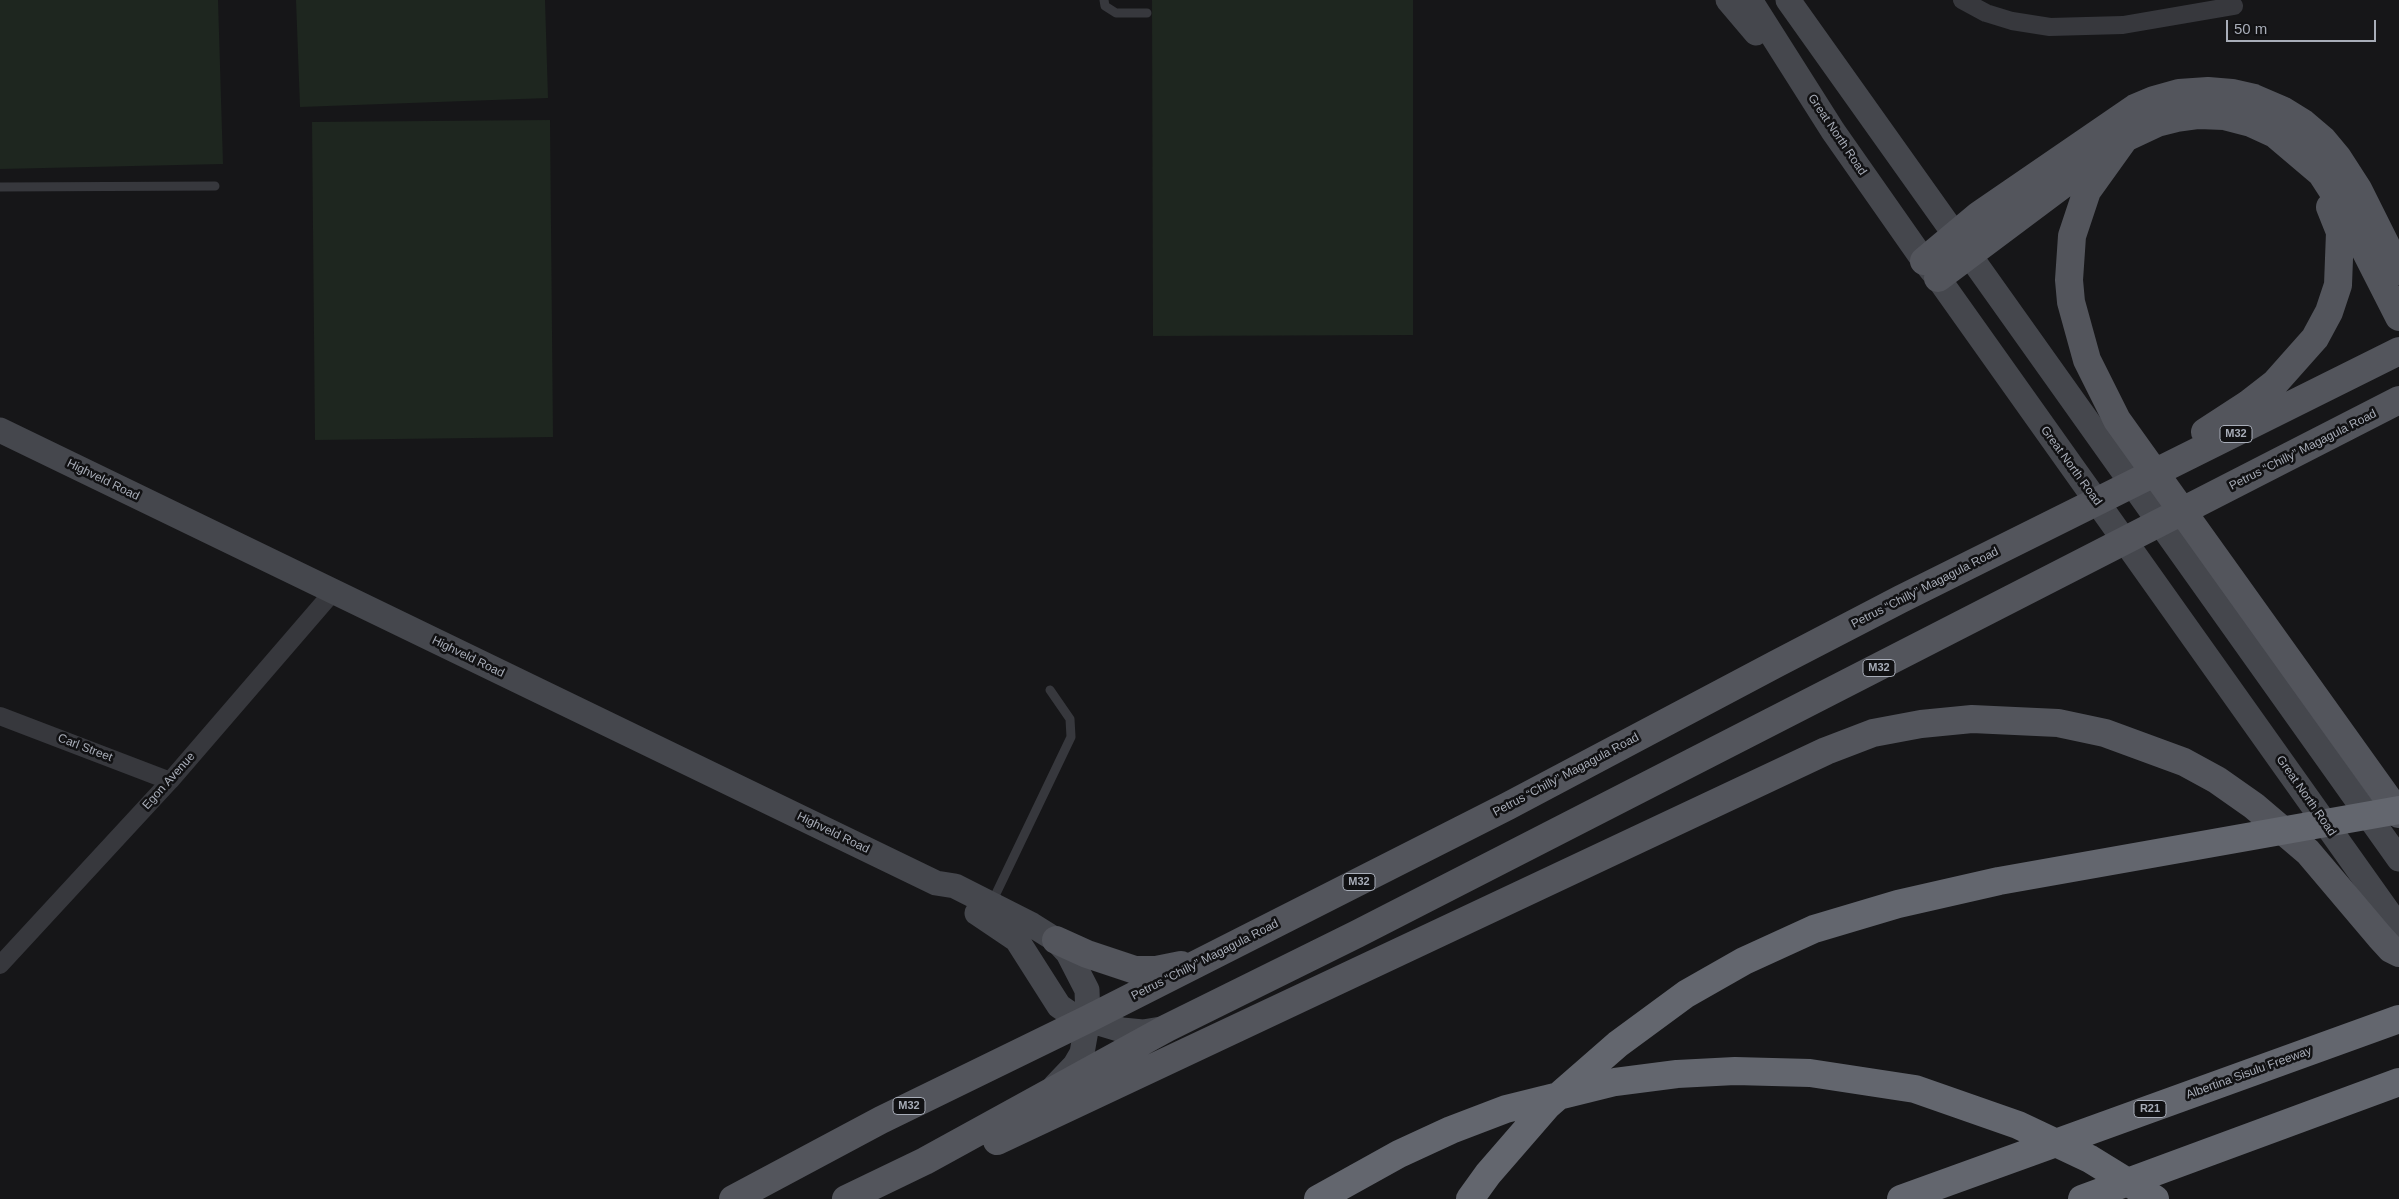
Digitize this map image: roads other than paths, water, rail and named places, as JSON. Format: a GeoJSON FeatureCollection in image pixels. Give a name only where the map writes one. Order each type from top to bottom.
{"type":"FeatureCollection","features":[{"type":"Feature","properties":{"kind":"highway"},"geometry":{"type":"LineString","coordinates":[[1470,1199],[1488,1174],[1546,1106],[1618,1044],[1686,994],[1744,961],[1814,929],[1898,904],[1999,881],[2399,810]]}},
{"type":"Feature","properties":{"kind":"highway","name":"Albertina Sisulu Freeway"},"geometry":{"type":"LineString","coordinates":[[1901,1199],[2399,1019]]}},
{"type":"Feature","properties":{"kind":"highway"},"geometry":{"type":"LineString","coordinates":[[1318,1199],[1399,1154],[1451,1130],[1506,1109],[1615,1082],[1677,1074],[1735,1071],[1810,1074],[1915,1089],[2018,1125],[2090,1160],[2155,1199]]}},
{"type":"Feature","properties":{"kind":"highway"},"geometry":{"type":"LineString","coordinates":[[2082,1199],[2399,1082]]}},
{"type":"Feature","properties":{"kind":"main road"},"geometry":{"type":"LineString","coordinates":[[1728,0],[1778,59],[1792,68]]}},
{"type":"Feature","properties":{"kind":"main road","name":"Great North Road"},"geometry":{"type":"LineString","coordinates":[[1750,0],[1792,68],[1931,270],[2399,927]]}},
{"type":"Feature","properties":{"kind":"main road"},"geometry":{"type":"LineString","coordinates":[[1788,0],[1961,244],[2106,425],[2200,557],[2399,859]]}},
{"type":"Feature","properties":{"kind":"main road"},"geometry":{"type":"LineString","coordinates":[[1931,270],[1961,244],[2135,108],[2179,93],[2224,92],[2254,98],[2282,110],[2303,123],[2323,140],[2338,158],[2358,189],[2398,269]]}},
{"type":"Feature","properties":{"kind":"main road"},"geometry":{"type":"LineString","coordinates":[[1961,244],[2125,138],[2157,123],[2177,118],[2199,115],[2224,116],[2275,134],[2321,173],[2344,207],[2399,317]]}},
{"type":"Feature","properties":{"kind":"main road"},"geometry":{"type":"LineString","coordinates":[[2106,425],[2078,334],[2071,302],[2069,264],[2072,236],[2087,191],[2125,138]]}},
{"type":"Feature","properties":{"kind":"main road"},"geometry":{"type":"LineString","coordinates":[[2072,514],[2248,404],[2275,383],[2315,338],[2329,312],[2338,285],[2340,232],[2323,192],[2302,155]]}},
{"type":"Feature","properties":{"kind":"main road","name":"Petrus “Chilly” Magagula Road"},"geometry":{"type":"LineString","coordinates":[[733,1199],[881,1120],[1204,961],[1508,806],[1776,664],[2399,351]]}},
{"type":"Feature","properties":{"kind":"main road","name":"Petrus “Chilly” Magagula Road"},"geometry":{"type":"LineString","coordinates":[[846,1199],[925,1161],[1167,1028],[1375,925],[2399,400]]}},
{"type":"Feature","properties":{"kind":"main road","name":"Highveld Road"},"geometry":{"type":"LineString","coordinates":[[0,430],[936,883],[955,886],[1056,940],[1068,953],[1082,976],[1087,990],[1088,1019],[1086,1039],[1075,1065],[1044,1096]]}},
{"type":"Feature","properties":{"kind":"main road"},"geometry":{"type":"LineString","coordinates":[[2200,557],[2399,814]]}},
{"type":"Feature","properties":{"kind":"main road"},"geometry":{"type":"LineString","coordinates":[[925,1161],[975,1150],[993,1143],[1826,751],[1873,733],[1920,724],[1972,719],[2058,723],[2105,733],[2184,762],[2217,780],[2254,806],[2308,852],[2386,943],[2399,953]]}},
{"type":"Feature","properties":{"kind":"main road","name":"Highveld Road"},"geometry":{"type":"LineString","coordinates":[[936,883],[951,899],[998,926],[1017,940],[1060,1006],[1072,1015],[1122,1030],[1143,1032],[1167,1028]]}},
{"type":"Feature","properties":{"kind":"main road"},"geometry":{"type":"LineString","coordinates":[[1056,940],[1087,954],[1135,970],[1156,970],[1204,961]]}},
{"type":"Feature","properties":{"kind":"street"},"geometry":{"type":"LineString","coordinates":[[1962,0],[1986,13],[2050,27],[2123,24],[2234,6]]}},
{"type":"Feature","properties":{"kind":"street","name":"Egon Avenue"},"geometry":{"type":"LineString","coordinates":[[0,965],[170,781],[333,592]]}},
{"type":"Feature","properties":{"kind":"street","name":"Carl Street"},"geometry":{"type":"LineString","coordinates":[[0,716],[170,781]]}},
{"type":"Feature","properties":{"kind":"lane"},"geometry":{"type":"LineString","coordinates":[[1104,0],[1105,6],[1116,13],[1147,13]]}},
{"type":"Feature","properties":{"kind":"lane"},"geometry":{"type":"LineString","coordinates":[[0,187],[216,186]]}},
{"type":"Feature","properties":{"kind":"lane"},"geometry":{"type":"LineString","coordinates":[[991,904],[1071,737],[1070,719],[1050,690]]}}]}
